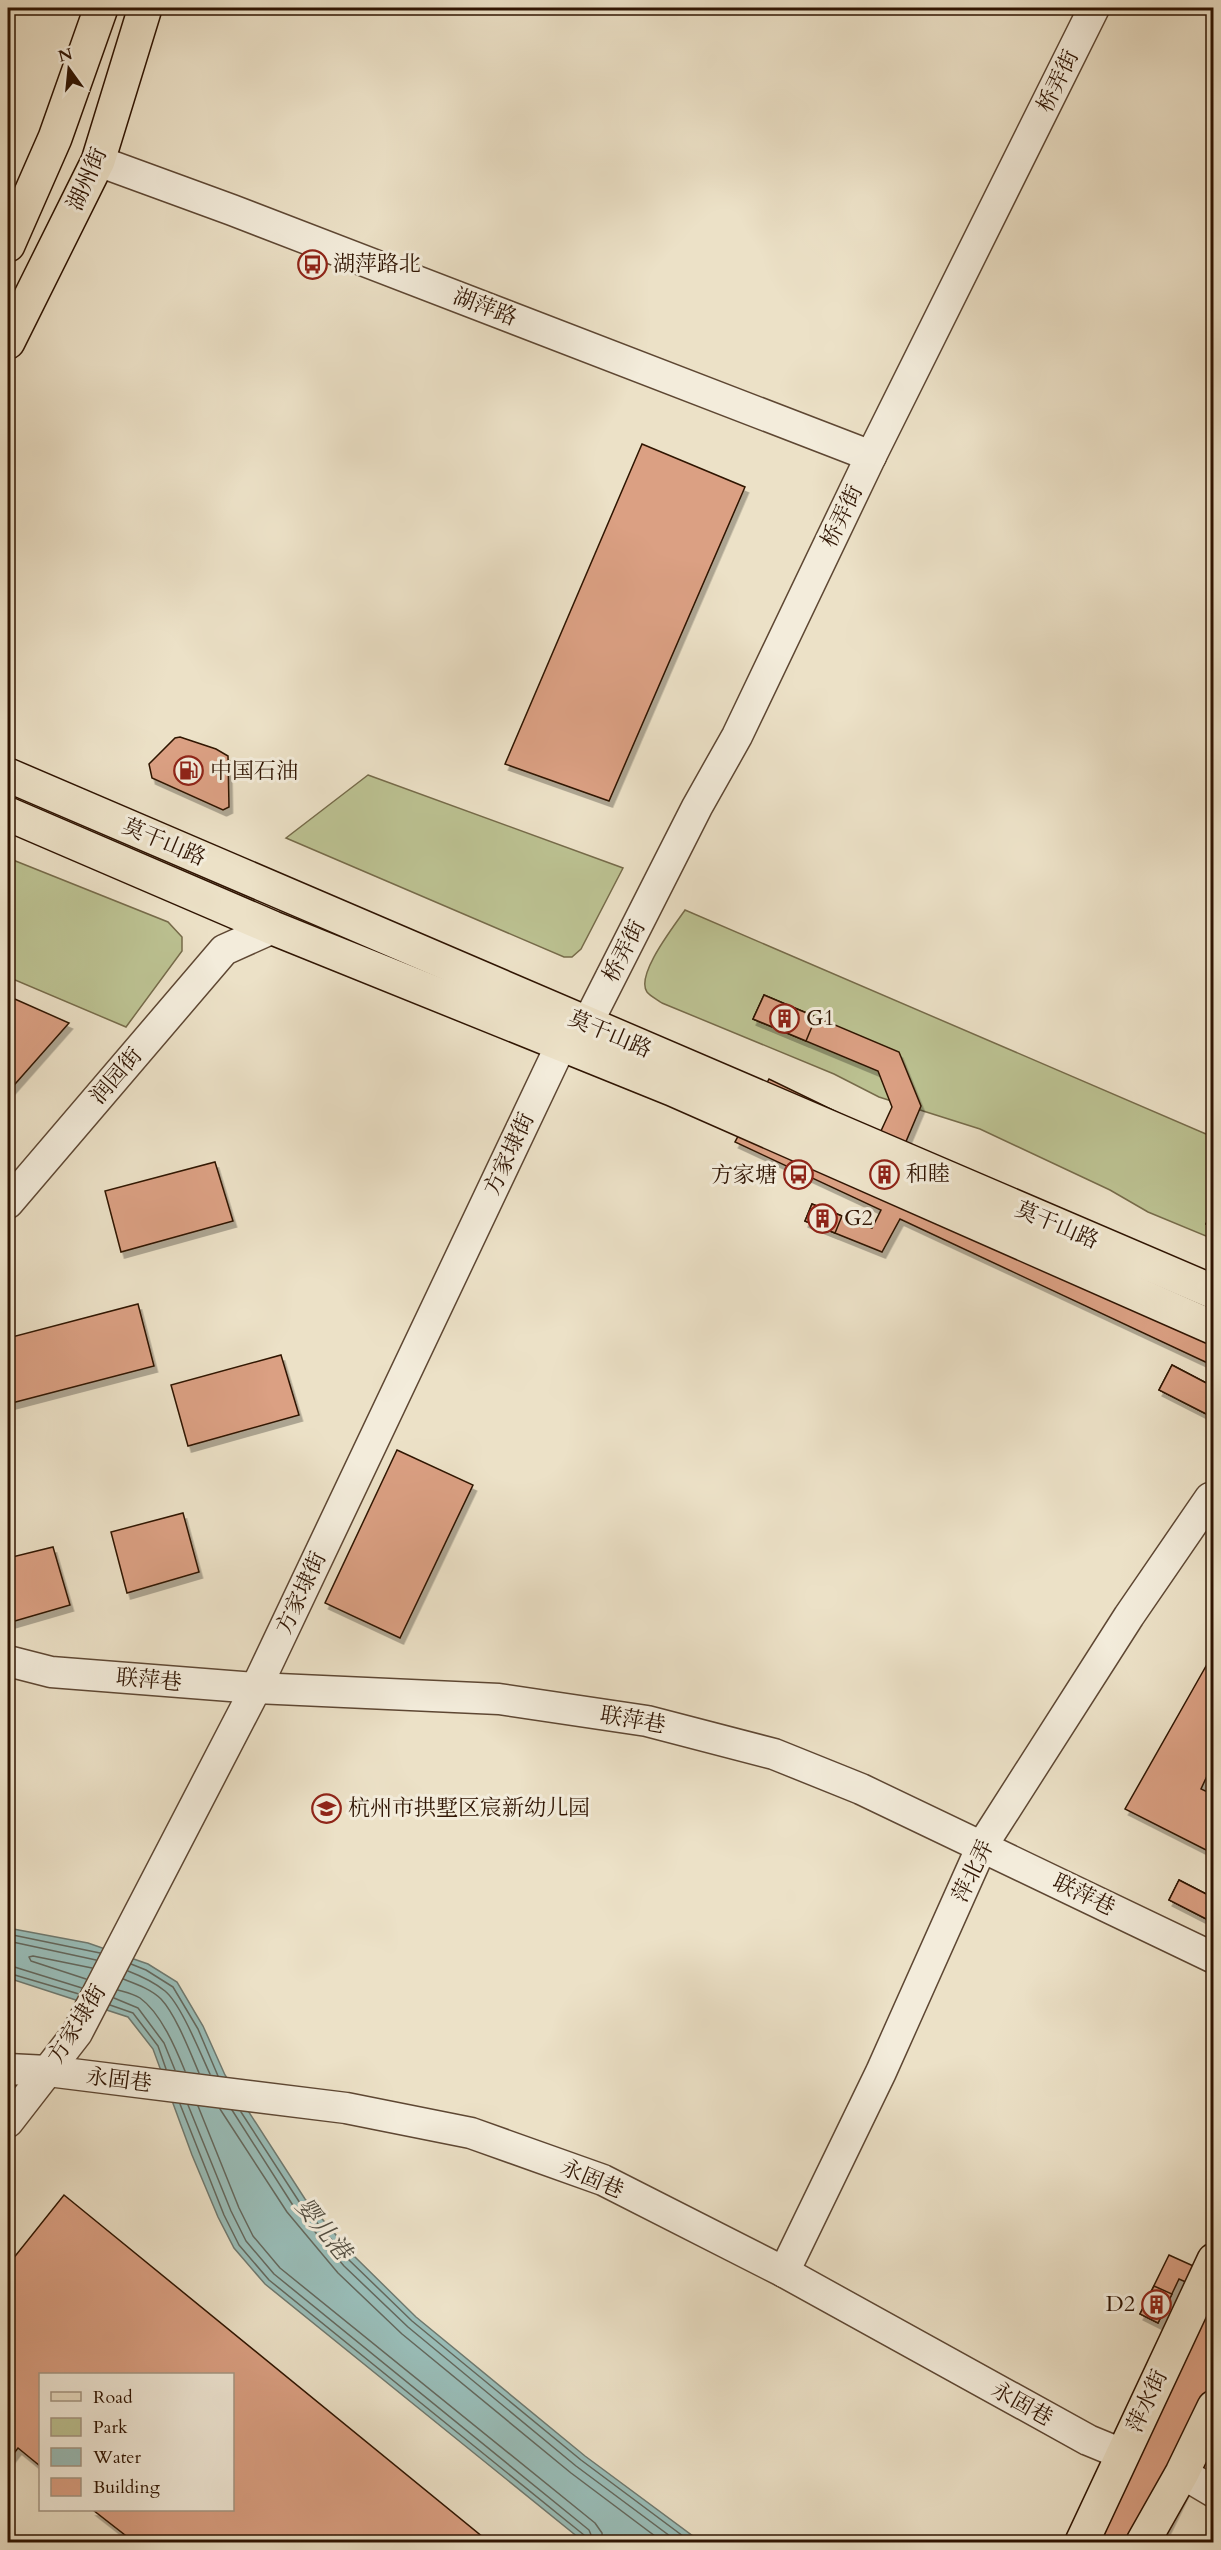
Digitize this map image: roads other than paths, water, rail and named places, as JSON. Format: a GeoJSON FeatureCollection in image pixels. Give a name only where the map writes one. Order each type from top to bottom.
{"type":"FeatureCollection","features":[{"type":"Feature","properties":{"kind":"main road","name":"湖州街"},"geometry":{"type":"LineString","coordinates":[[8,244],[55,138],[101,8]]}},
{"type":"Feature","properties":{"kind":"main road","name":"湖州街"},"geometry":{"type":"LineString","coordinates":[[8,342],[98,161],[146,8]]}},
{"type":"Feature","properties":{"kind":"main road","name":"莫干山路"},"geometry":{"type":"LineString","coordinates":[[8,775],[1214,1292]]}},
{"type":"Feature","properties":{"kind":"main road","name":"莫干山路"},"geometry":{"type":"LineString","coordinates":[[8,814],[273,928],[672,1089],[1214,1328]]}},
{"type":"Feature","properties":{"kind":"main road","name":"萍水街"},"geometry":{"type":"LineString","coordinates":[[1082,2542],[1214,2259]]}},
{"type":"Feature","properties":{"kind":"main road"},"geometry":{"type":"LineString","coordinates":[[1143,2542],[1182,2473],[1214,2407]]}},
{"type":"Feature","properties":{"kind":"street","name":"桥弄街"},"geometry":{"type":"LineString","coordinates":[[587,1024],[697,807],[737,736],[871,456],[1094,8]]}},
{"type":"Feature","properties":{"kind":"street","name":"湖萍路"},"geometry":{"type":"LineString","coordinates":[[98,161],[232,210],[871,456]]}},
{"type":"Feature","properties":{"kind":"street"},"geometry":{"type":"LineString","coordinates":[[213,902],[224,950]]}},
{"type":"Feature","properties":{"kind":"street","name":"润园街"},"geometry":{"type":"LineString","coordinates":[[8,1203],[224,950],[273,928]]}},
{"type":"Feature","properties":{"kind":"street","name":"方家埭街"},"geometry":{"type":"LineString","coordinates":[[8,2122],[77,2032],[131,1932],[256,1688],[561,1045]]}},
{"type":"Feature","properties":{"kind":"street","name":"萍北弄"},"geometry":{"type":"LineString","coordinates":[[784,2272],[881,2072],[982,1846],[1129,1617],[1210,1498]]}},
{"type":"Feature","properties":{"kind":"street","name":"联萍巷"},"geometry":{"type":"LineString","coordinates":[[8,1660],[51,1672],[256,1688],[499,1699],[647,1721],[774,1754],[861,1789],[1214,1958]]}},
{"type":"Feature","properties":{"kind":"street","name":"永固巷"},"geometry":{"type":"LineString","coordinates":[[8,2069],[48,2071],[346,2108],[471,2133],[603,2181],[784,2272],[1088,2440],[1122,2454]]}},
{"type":"Feature","properties":{"kind":"street"},"geometry":{"type":"LineString","coordinates":[[1182,2473],[1214,2492]]}},
{"type":"Feature","properties":{"kind":"water","name":"婴儿港"},"geometry":{"type":"Polygon","coordinates":[[[8,1928],[88,1943],[148,1964],[177,1982],[203,2026],[225,2075],[305,2199],[354,2256],[416,2317],[585,2456],[701,2542],[584,2542],[265,2284],[234,2248],[218,2217],[192,2155],[153,2049],[128,2017],[8,1978],[8,1928]]]}},
{"type":"Feature","properties":{"kind":"place","name":"湖萍路北"},"geometry":{"type":"Point","coordinates":[312,264]}},
{"type":"Feature","properties":{"kind":"place","name":"中国石油"},"geometry":{"type":"Point","coordinates":[189,771]}},
{"type":"Feature","properties":{"kind":"place","name":"G1"},"geometry":{"type":"Point","coordinates":[785,1018]}},
{"type":"Feature","properties":{"kind":"place","name":"和睦"},"geometry":{"type":"Point","coordinates":[885,1174]}},
{"type":"Feature","properties":{"kind":"place","name":"方家塘"},"geometry":{"type":"Point","coordinates":[798,1175]}},
{"type":"Feature","properties":{"kind":"place","name":"G2"},"geometry":{"type":"Point","coordinates":[823,1218]}},
{"type":"Feature","properties":{"kind":"place","name":"杭州市拱墅区宸新幼儿园"},"geometry":{"type":"Point","coordinates":[327,1808]}},
{"type":"Feature","properties":{"kind":"place","name":"D2"},"geometry":{"type":"Point","coordinates":[1156,2304]}}]}
